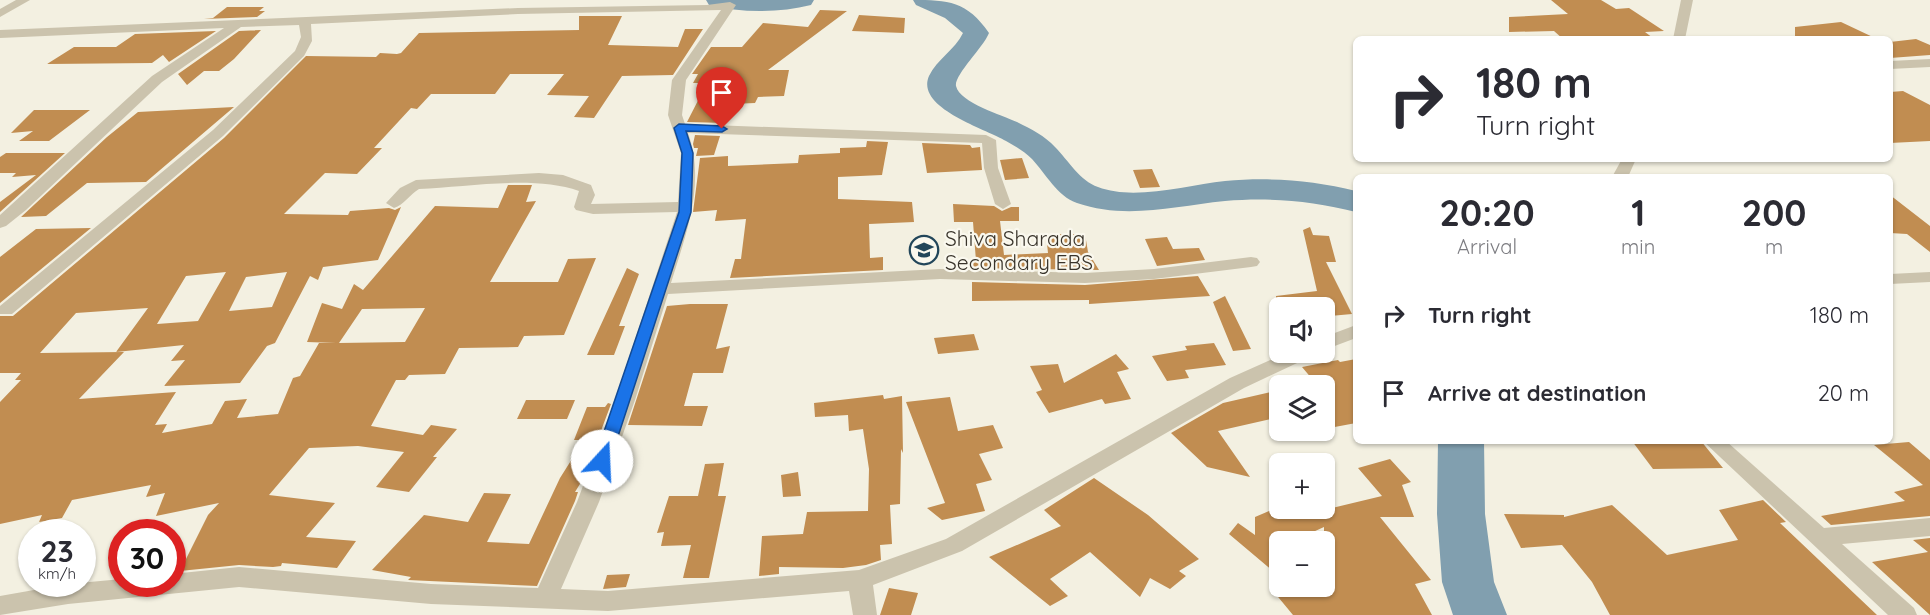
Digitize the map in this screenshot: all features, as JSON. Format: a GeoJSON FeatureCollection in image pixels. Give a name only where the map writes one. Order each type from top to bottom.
{"type":"FeatureCollection","features":[{"type":"Feature","properties":{"kind":"street"},"geometry":{"type":"LineString","coordinates":[[0,14],[24,0]]}},
{"type":"Feature","properties":{"kind":"street"},"geometry":{"type":"LineString","coordinates":[[1680,36],[1687,0]]}},
{"type":"Feature","properties":{"kind":"street"},"geometry":{"type":"LineString","coordinates":[[0,34],[518,11],[706,8],[730,5],[679,80],[675,115],[688,153],[685,212],[625,400],[588,502],[545,599]]}},
{"type":"Feature","properties":{"kind":"street"},"geometry":{"type":"LineString","coordinates":[[6,310],[218,133],[300,53],[308,41],[308,31],[304,21]]}},
{"type":"Feature","properties":{"kind":"street"},"geometry":{"type":"LineString","coordinates":[[0,223],[157,79],[238,24]]}},
{"type":"Feature","properties":{"kind":"street"},"geometry":{"type":"LineString","coordinates":[[1893,65],[1930,63]]}},
{"type":"Feature","properties":{"kind":"street"},"geometry":{"type":"LineString","coordinates":[[679,128],[986,139],[989,140],[991,168],[1003,204]]}},
{"type":"Feature","properties":{"kind":"street"},"geometry":{"type":"LineString","coordinates":[[394,202],[405,191],[416,185],[539,178],[563,180],[586,188],[587,195],[582,207],[593,209],[681,207],[685,212]]}},
{"type":"Feature","properties":{"kind":"street"},"geometry":{"type":"LineString","coordinates":[[661,289],[940,274],[1086,278],[1154,274],[1251,262]]}},
{"type":"Feature","properties":{"kind":"street"},"geometry":{"type":"LineString","coordinates":[[1893,279],[1930,277]]}},
{"type":"Feature","properties":{"kind":"street"},"geometry":{"type":"LineString","coordinates":[[1335,340],[1353,332]]}},
{"type":"Feature","properties":{"kind":"street"},"geometry":{"type":"LineString","coordinates":[[0,606],[68,594],[239,577],[431,594],[608,602],[860,580],[954,545],[1237,383],[1281,363]]}},
{"type":"Feature","properties":{"kind":"street"},"geometry":{"type":"LineString","coordinates":[[1716,444],[1905,615]]}},
{"type":"Feature","properties":{"kind":"street"},"geometry":{"type":"LineString","coordinates":[[1820,537],[1930,527]]}},
{"type":"Feature","properties":{"kind":"street"},"geometry":{"type":"LineString","coordinates":[[860,580],[865,615]]}},
{"type":"Feature","properties":{"kind":"building"},"geometry":{"type":"Polygon","coordinates":[[[1551,0],[1601,0],[1616,9],[1629,8],[1664,31],[1645,32],[1650,36],[1560,36],[1554,31],[1509,32],[1509,17],[1568,14],[1551,0]]]}},
{"type":"Feature","properties":{"kind":"building"},"geometry":{"type":"Polygon","coordinates":[[[227,7],[264,7],[259,11],[265,11],[257,17],[204,19],[213,18],[227,7]]]}},
{"type":"Feature","properties":{"kind":"building"},"geometry":{"type":"Polygon","coordinates":[[[820,10],[847,11],[768,70],[789,70],[784,96],[758,97],[755,103],[732,104],[725,123],[687,122],[707,83],[693,83],[698,74],[692,74],[711,47],[742,47],[763,23],[808,27],[820,10]]]}},
{"type":"Feature","properties":{"kind":"building"},"geometry":{"type":"Polygon","coordinates":[[[859,15],[905,18],[904,33],[852,31],[859,15]]]}},
{"type":"Feature","properties":{"kind":"building"},"geometry":{"type":"Polygon","coordinates":[[[579,16],[622,16],[608,45],[678,47],[685,29],[703,29],[673,75],[622,76],[594,118],[574,117],[589,96],[547,95],[564,74],[510,74],[495,94],[431,94],[417,109],[411,108],[374,148],[382,148],[357,174],[325,173],[284,214],[348,215],[350,211],[389,208],[395,210],[401,207],[378,260],[323,267],[318,280],[310,276],[275,343],[267,346],[240,383],[164,386],[185,360],[171,361],[184,345],[116,352],[148,308],[76,313],[40,353],[124,352],[79,399],[176,392],[155,425],[167,424],[162,433],[212,424],[225,401],[247,399],[237,418],[278,414],[293,378],[300,376],[319,343],[336,343],[307,342],[322,303],[342,309],[354,284],[363,290],[435,206],[498,208],[508,185],[532,185],[526,202],[536,201],[490,282],[558,282],[568,259],[596,258],[564,335],[524,336],[518,347],[459,348],[445,374],[409,375],[405,380],[396,380],[371,426],[423,435],[431,425],[457,429],[433,457],[437,457],[409,492],[376,487],[404,452],[358,446],[309,448],[269,495],[335,503],[306,537],[356,541],[337,568],[282,563],[281,566],[273,567],[239,565],[186,570],[186,559],[208,515],[219,503],[156,516],[165,493],[146,497],[151,485],[72,500],[62,518],[40,519],[42,515],[0,524],[0,402],[21,380],[15,380],[21,373],[0,373],[0,316],[13,316],[224,138],[306,56],[376,57],[380,53],[397,54],[401,53],[419,33],[579,30],[579,16]],[[226,272],[186,276],[157,324],[198,321],[226,272]],[[287,272],[246,277],[229,311],[272,307],[287,272]],[[425,308],[362,309],[339,343],[405,342],[425,308]]]}},
{"type":"Feature","properties":{"kind":"building"},"geometry":{"type":"Polygon","coordinates":[[[1841,22],[1871,36],[1795,36],[1795,27],[1841,22]]]}},
{"type":"Feature","properties":{"kind":"building"},"geometry":{"type":"Polygon","coordinates":[[[261,30],[234,59],[219,71],[204,71],[187,85],[178,74],[239,31],[261,30]]]}},
{"type":"Feature","properties":{"kind":"building"},"geometry":{"type":"Polygon","coordinates":[[[216,31],[169,62],[163,55],[152,63],[47,64],[74,47],[116,47],[135,34],[216,31]]]}},
{"type":"Feature","properties":{"kind":"building"},"geometry":{"type":"Polygon","coordinates":[[[1916,39],[1930,45],[1930,55],[1893,58],[1893,42],[1916,39]]]}},
{"type":"Feature","properties":{"kind":"building"},"geometry":{"type":"Polygon","coordinates":[[[1903,91],[1930,105],[1930,141],[1893,143],[1893,92],[1903,91]]]}},
{"type":"Feature","properties":{"kind":"building"},"geometry":{"type":"Polygon","coordinates":[[[234,107],[146,182],[87,183],[46,216],[21,217],[107,137],[138,112],[234,107]]]}},
{"type":"Feature","properties":{"kind":"building"},"geometry":{"type":"Polygon","coordinates":[[[34,110],[90,110],[49,141],[19,141],[33,131],[11,133],[34,110]]]}},
{"type":"Feature","properties":{"kind":"building"},"geometry":{"type":"Polygon","coordinates":[[[695,135],[720,136],[714,155],[696,156],[698,148],[694,148],[693,144],[695,135]]]}},
{"type":"Feature","properties":{"kind":"building"},"geometry":{"type":"Polygon","coordinates":[[[867,141],[888,142],[882,175],[838,177],[838,199],[912,202],[914,222],[869,224],[870,258],[883,257],[883,270],[730,278],[735,259],[741,259],[746,219],[715,221],[717,210],[693,212],[700,158],[728,156],[728,166],[798,163],[799,155],[840,153],[840,148],[866,147],[867,141]]]}},
{"type":"Feature","properties":{"kind":"building"},"geometry":{"type":"Polygon","coordinates":[[[922,143],[980,147],[982,170],[927,173],[922,143]]]}},
{"type":"Feature","properties":{"kind":"building"},"geometry":{"type":"Polygon","coordinates":[[[6,153],[65,153],[0,212],[0,202],[36,175],[12,177],[16,173],[0,173],[0,157],[6,153]]]}},
{"type":"Feature","properties":{"kind":"building"},"geometry":{"type":"Polygon","coordinates":[[[1022,158],[1029,178],[1005,180],[1000,160],[1022,158]]]}},
{"type":"Feature","properties":{"kind":"building"},"geometry":{"type":"Polygon","coordinates":[[[1152,169],[1160,187],[1140,188],[1133,170],[1152,169]]]}},
{"type":"Feature","properties":{"kind":"building"},"geometry":{"type":"Polygon","coordinates":[[[1893,197],[1930,226],[1930,252],[1907,234],[1893,233],[1893,197]]]}},
{"type":"Feature","properties":{"kind":"building"},"geometry":{"type":"Polygon","coordinates":[[[953,204],[994,206],[1002,211],[1011,207],[1019,207],[1019,221],[1000,221],[1004,255],[1048,253],[1046,234],[1085,234],[1088,252],[1099,270],[972,268],[972,261],[976,261],[973,222],[954,222],[953,204]]]}},
{"type":"Feature","properties":{"kind":"building"},"geometry":{"type":"Polygon","coordinates":[[[1310,227],[1313,235],[1329,236],[1336,262],[1326,262],[1352,314],[1335,316],[1335,297],[1276,297],[1317,291],[1303,230],[1310,227]]]}},
{"type":"Feature","properties":{"kind":"building"},"geometry":{"type":"Polygon","coordinates":[[[91,228],[0,303],[0,257],[36,229],[91,228]]]}},
{"type":"Feature","properties":{"kind":"building"},"geometry":{"type":"Polygon","coordinates":[[[1167,237],[1173,249],[1199,248],[1205,260],[1157,266],[1145,239],[1167,237]]]}},
{"type":"Feature","properties":{"kind":"building"},"geometry":{"type":"Polygon","coordinates":[[[627,268],[639,274],[619,326],[625,326],[614,355],[587,355],[627,268]]]}},
{"type":"Feature","properties":{"kind":"building"},"geometry":{"type":"Polygon","coordinates":[[[1198,276],[1210,296],[1089,304],[1089,300],[972,301],[972,282],[1085,285],[1198,276]]]}},
{"type":"Feature","properties":{"kind":"building"},"geometry":{"type":"Polygon","coordinates":[[[1225,296],[1251,349],[1233,351],[1213,302],[1225,296]]]}},
{"type":"Feature","properties":{"kind":"building"},"geometry":{"type":"Polygon","coordinates":[[[728,304],[716,349],[730,346],[723,373],[693,373],[684,406],[708,406],[702,426],[628,425],[667,306],[728,304]]]}},
{"type":"Feature","properties":{"kind":"building"},"geometry":{"type":"Polygon","coordinates":[[[974,334],[979,350],[938,354],[934,338],[974,334]]]}},
{"type":"Feature","properties":{"kind":"building"},"geometry":{"type":"Polygon","coordinates":[[[1214,343],[1226,365],[1185,370],[1189,378],[1167,381],[1152,356],[1187,350],[1185,346],[1214,343]]]}},
{"type":"Feature","properties":{"kind":"building"},"geometry":{"type":"Polygon","coordinates":[[[1116,354],[1129,369],[1117,372],[1131,399],[1105,404],[1102,399],[1049,413],[1036,392],[1042,390],[1030,366],[1058,364],[1064,383],[1116,354]]]}},
{"type":"Feature","properties":{"kind":"building"},"geometry":{"type":"Polygon","coordinates":[[[1338,360],[1340,362],[1353,360],[1353,424],[1335,427],[1335,375],[1309,375],[1302,367],[1335,363],[1338,360]]]}},
{"type":"Feature","properties":{"kind":"building"},"geometry":{"type":"Polygon","coordinates":[[[1269,393],[1269,419],[1218,431],[1250,477],[1207,467],[1171,433],[1223,403],[1269,393]]]}},
{"type":"Feature","properties":{"kind":"building"},"geometry":{"type":"Polygon","coordinates":[[[883,395],[884,399],[902,396],[903,453],[901,449],[900,504],[890,505],[892,544],[880,545],[881,560],[866,565],[843,568],[779,567],[779,574],[759,576],[762,536],[803,534],[807,512],[868,511],[869,469],[863,429],[849,431],[848,415],[815,417],[814,403],[883,395]]]}},
{"type":"Feature","properties":{"kind":"building"},"geometry":{"type":"Polygon","coordinates":[[[950,397],[958,431],[993,425],[1003,448],[979,454],[992,480],[976,484],[985,511],[942,520],[927,508],[945,503],[906,402],[950,397]]]}},
{"type":"Feature","properties":{"kind":"building"},"geometry":{"type":"Polygon","coordinates":[[[526,400],[575,400],[567,419],[517,419],[526,400]]]}},
{"type":"Feature","properties":{"kind":"building"},"geometry":{"type":"Polygon","coordinates":[[[608,403],[611,404],[583,479],[575,492],[578,492],[575,501],[537,586],[408,580],[411,577],[372,570],[424,515],[468,522],[484,493],[511,494],[487,542],[529,544],[560,478],[584,440],[574,440],[587,407],[605,407],[608,403]]]}},
{"type":"Feature","properties":{"kind":"building"},"geometry":{"type":"Polygon","coordinates":[[[1909,442],[1930,460],[1930,516],[1831,525],[1821,516],[1905,501],[1894,492],[1923,485],[1874,445],[1909,442]]]}},
{"type":"Feature","properties":{"kind":"building"},"geometry":{"type":"Polygon","coordinates":[[[1634,444],[1703,444],[1723,468],[1653,469],[1634,444]]]}},
{"type":"Feature","properties":{"kind":"building"},"geometry":{"type":"Polygon","coordinates":[[[1390,459],[1411,482],[1402,485],[1414,517],[1380,517],[1431,580],[1415,584],[1432,615],[1293,615],[1278,597],[1335,597],[1335,531],[1324,531],[1324,527],[1315,531],[1269,531],[1269,568],[1229,534],[1238,523],[1255,535],[1255,517],[1269,511],[1269,519],[1335,519],[1335,507],[1382,496],[1358,468],[1390,459]]]}},
{"type":"Feature","properties":{"kind":"building"},"geometry":{"type":"Polygon","coordinates":[[[724,463],[718,496],[726,496],[709,578],[683,578],[691,545],[661,546],[664,532],[657,533],[669,496],[698,496],[705,464],[724,463]]]}},
{"type":"Feature","properties":{"kind":"building"},"geometry":{"type":"Polygon","coordinates":[[[798,472],[801,496],[783,497],[781,475],[798,472]]]}},
{"type":"Feature","properties":{"kind":"building"},"geometry":{"type":"Polygon","coordinates":[[[1094,478],[1148,515],[1199,559],[1179,571],[1186,576],[1170,589],[1150,578],[1140,597],[1090,552],[1050,579],[1068,596],[1050,606],[989,557],[1061,526],[1044,510],[1094,478]]]}},
{"type":"Feature","properties":{"kind":"building"},"geometry":{"type":"Polygon","coordinates":[[[1763,500],[1786,522],[1780,523],[1877,615],[1610,615],[1592,582],[1562,545],[1521,548],[1504,514],[1564,515],[1564,517],[1612,505],[1667,555],[1738,540],[1719,510],[1763,500]]]}},
{"type":"Feature","properties":{"kind":"building"},"geometry":{"type":"Polygon","coordinates":[[[1930,538],[1930,615],[1872,562],[1928,552],[1913,540],[1930,538]]]}},
{"type":"Feature","properties":{"kind":"building"},"geometry":{"type":"Polygon","coordinates":[[[630,574],[626,587],[603,589],[607,575],[630,574]]]}},
{"type":"Feature","properties":{"kind":"building"},"geometry":{"type":"Polygon","coordinates":[[[889,588],[918,593],[911,615],[880,615],[889,588]]]}},
{"type":"Feature","properties":{"kind":"waterway"},"geometry":{"type":"LineString","coordinates":[[718,0],[752,4],[802,0]]}},
{"type":"Feature","properties":{"kind":"waterway"},"geometry":{"type":"LineString","coordinates":[[925,0],[960,17],[976,33],[972,43],[943,76],[942,84],[945,94],[956,106],[1008,129],[1037,147],[1069,182],[1083,193],[1107,200],[1141,201],[1225,191],[1275,189],[1324,194],[1353,201]]}},
{"type":"Feature","properties":{"kind":"waterway"},"geometry":{"type":"LineString","coordinates":[[1461,444],[1461,514],[1468,582],[1480,615]]}},
{"type":"Feature","properties":{"kind":"place","name":"Shiva Sharada Secondary EBS"},"geometry":{"type":"Point","coordinates":[924,250]}},
{"type":"Feature","properties":{"kind":"route"},"geometry":{"type":"LineString","coordinates":[[602,461],[625,400],[685,212],[688,153],[679,128],[722,129]]}}]}
